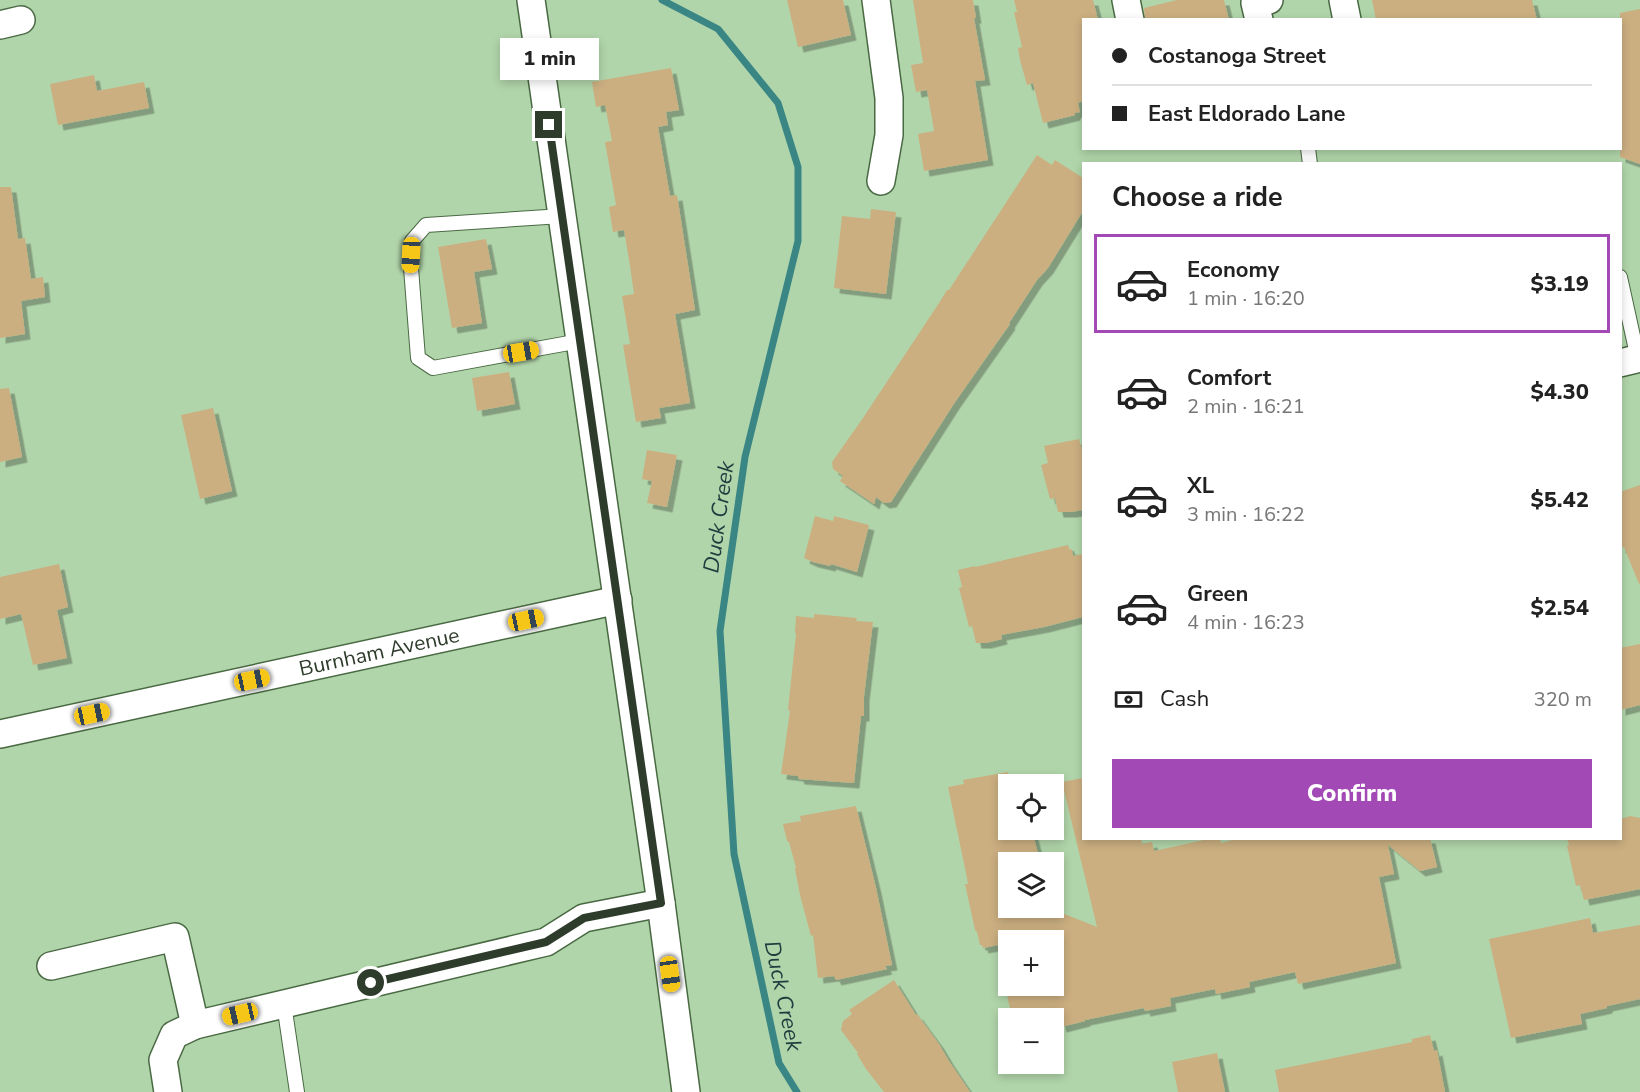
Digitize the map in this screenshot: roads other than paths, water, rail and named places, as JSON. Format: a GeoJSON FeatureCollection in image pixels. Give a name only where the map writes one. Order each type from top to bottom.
{"type":"FeatureCollection","features":[{"type":"Feature","properties":{"kind":"street"},"geometry":{"type":"LineString","coordinates":[[531,0],[618,600],[686,1092]]}},
{"type":"Feature","properties":{"kind":"street"},"geometry":{"type":"LineString","coordinates":[[876,0],[889,98],[889,135],[881,181]]}},
{"type":"Feature","properties":{"kind":"street"},"geometry":{"type":"LineString","coordinates":[[1126,0],[1130,18]]}},
{"type":"Feature","properties":{"kind":"street"},"geometry":{"type":"LineString","coordinates":[[1259,18],[1255,3],[1269,0]]}},
{"type":"Feature","properties":{"kind":"street"},"geometry":{"type":"LineString","coordinates":[[1343,0],[1347,18]]}},
{"type":"Feature","properties":{"kind":"street","name":"Burnham Avenue"},"geometry":{"type":"LineString","coordinates":[[0,734],[618,600]]}},
{"type":"Feature","properties":{"kind":"street"},"geometry":{"type":"LineString","coordinates":[[168,1092],[163,1060],[174,1035],[195,1025],[546,942],[584,918],[661,903]]}},
{"type":"Feature","properties":{"kind":"street"},"geometry":{"type":"LineString","coordinates":[[51,966],[175,938],[195,1025]]}},
{"type":"Feature","properties":{"kind":"lane"},"geometry":{"type":"LineString","coordinates":[[562,216],[426,225],[412,241],[411,268],[418,358],[433,368],[580,341]]}},
{"type":"Feature","properties":{"kind":"lane"},"geometry":{"type":"LineString","coordinates":[[1622,290],[1633,360]]}},
{"type":"Feature","properties":{"kind":"lane"},"geometry":{"type":"LineString","coordinates":[[284,1004],[297,1092]]}},
{"type":"Feature","properties":{"kind":"waterway","name":"Duck Creek"},"geometry":{"type":"LineString","coordinates":[[662,0],[718,29],[778,103],[798,167],[798,241],[745,457],[720,631],[734,854],[779,1063],[797,1092]]}}]}
